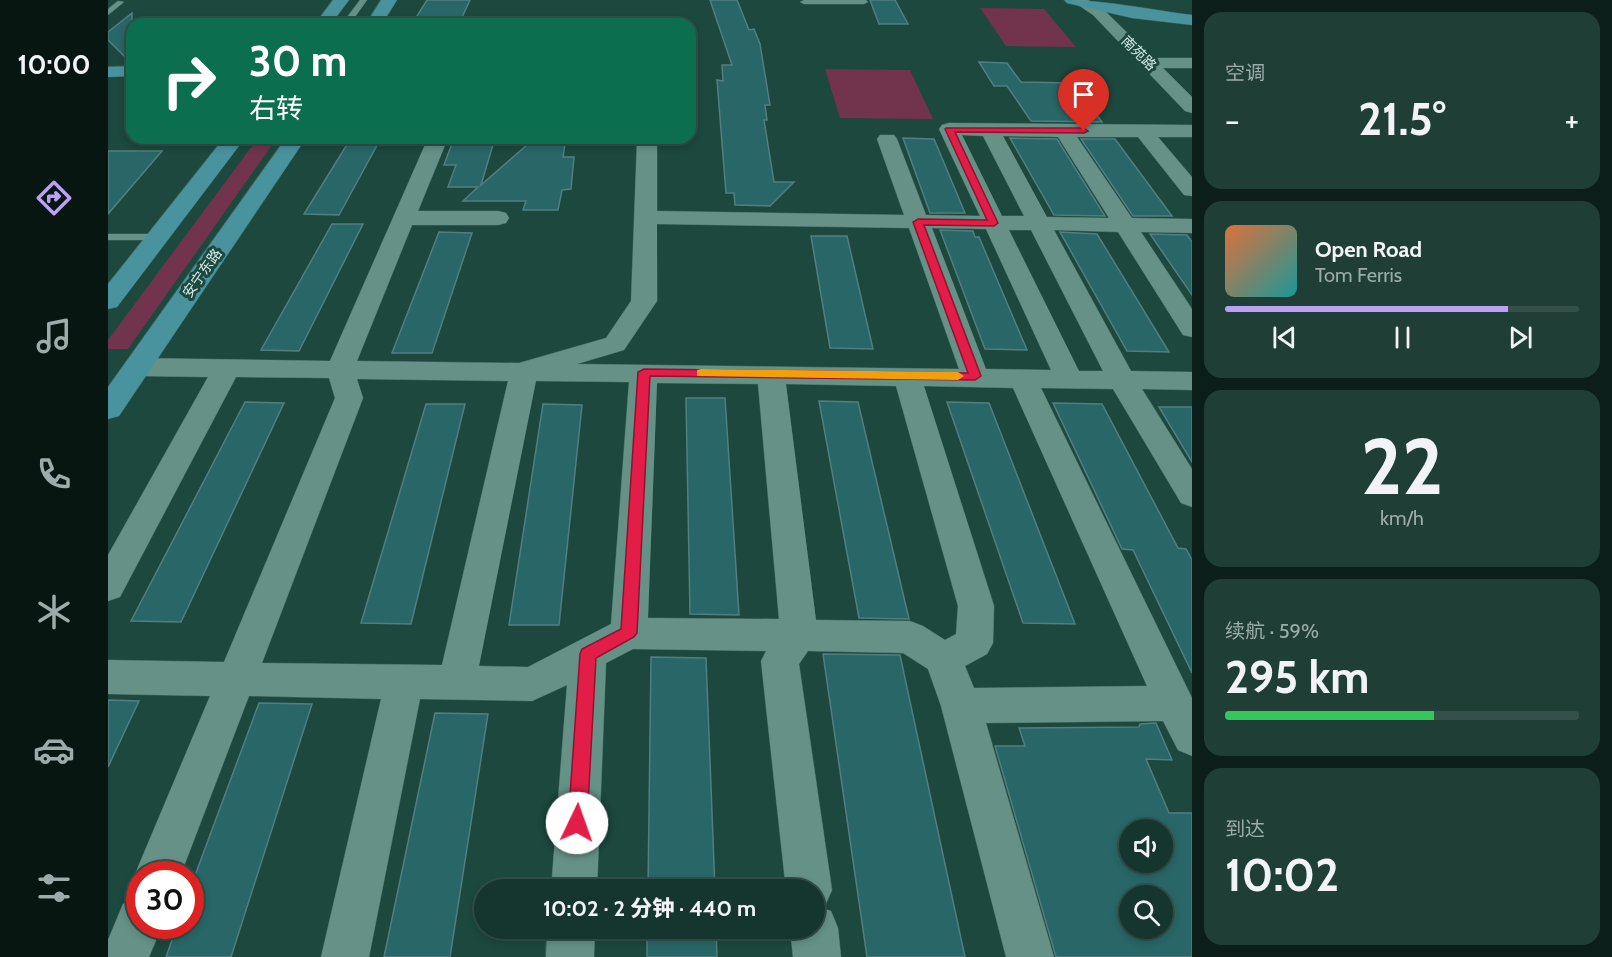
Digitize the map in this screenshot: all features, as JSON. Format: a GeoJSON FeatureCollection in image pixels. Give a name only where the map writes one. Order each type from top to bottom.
{"type":"FeatureCollection","features":[{"type":"Feature","properties":{"kind":"main road"},"geometry":{"type":"LineString","coordinates":[[328,18],[341,0]]}},
{"type":"Feature","properties":{"kind":"main road"},"geometry":{"type":"LineString","coordinates":[[378,18],[389,0]]}},
{"type":"Feature","properties":{"kind":"main road"},"geometry":{"type":"LineString","coordinates":[[1078,1],[1132,13],[1192,20]]}},
{"type":"Feature","properties":{"kind":"main road"},"geometry":{"type":"LineString","coordinates":[[108,72],[126,71]]}},
{"type":"Feature","properties":{"kind":"main road"},"geometry":{"type":"LineString","coordinates":[[108,301],[230,144]]}},
{"type":"Feature","properties":{"kind":"main road","name":"安宁东路"},"geometry":{"type":"LineString","coordinates":[[108,409],[292,144]]}},
{"type":"Feature","properties":{"kind":"street","name":"南苑路"},"geometry":{"type":"LineString","coordinates":[[1078,1],[1098,12],[1192,107]]}},
{"type":"Feature","properties":{"kind":"street"},"geometry":{"type":"LineString","coordinates":[[1149,63],[1192,63]]}},
{"type":"Feature","properties":{"kind":"street"},"geometry":{"type":"LineString","coordinates":[[1069,378],[949,129],[1192,131]]}},
{"type":"Feature","properties":{"kind":"street"},"geometry":{"type":"LineString","coordinates":[[990,130],[1120,379],[1192,495]]}},
{"type":"Feature","properties":{"kind":"street"},"geometry":{"type":"LineString","coordinates":[[1064,131],[1192,328]]}},
{"type":"Feature","properties":{"kind":"street"},"geometry":{"type":"LineString","coordinates":[[1143,131],[1192,190]]}},
{"type":"Feature","properties":{"kind":"street"},"geometry":{"type":"LineString","coordinates":[[887,139],[975,376]]}},
{"type":"Feature","properties":{"kind":"street"},"geometry":{"type":"LineString","coordinates":[[163,861],[349,398],[340,369],[435,144]]}},
{"type":"Feature","properties":{"kind":"street"},"geometry":{"type":"LineString","coordinates":[[524,371],[615,344],[644,301],[647,144]]}},
{"type":"Feature","properties":{"kind":"street"},"geometry":{"type":"LineString","coordinates":[[645,217],[1192,226]]}},
{"type":"Feature","properties":{"kind":"street"},"geometry":{"type":"LineString","coordinates":[[404,218],[498,218]]}},
{"type":"Feature","properties":{"kind":"street"},"geometry":{"type":"LineString","coordinates":[[137,367],[975,376],[1192,381]]}},
{"type":"Feature","properties":{"kind":"street"},"geometry":{"type":"LineString","coordinates":[[108,587],[227,368]]}},
{"type":"Feature","properties":{"kind":"street"},"geometry":{"type":"LineString","coordinates":[[457,682],[524,371]]}},
{"type":"Feature","properties":{"kind":"street"},"geometry":{"type":"LineString","coordinates":[[629,633],[644,372]]}},
{"type":"Feature","properties":{"kind":"street"},"geometry":{"type":"LineString","coordinates":[[771,374],[799,635],[780,661],[808,879]]}},
{"type":"Feature","properties":{"kind":"street"},"geometry":{"type":"LineString","coordinates":[[907,376],[976,606],[974,643],[943,659]]}},
{"type":"Feature","properties":{"kind":"street"},"geometry":{"type":"LineString","coordinates":[[1022,377],[1192,737]]}},
{"type":"Feature","properties":{"kind":"street"},"geometry":{"type":"LineString","coordinates":[[108,677],[532,684],[629,633],[910,637],[943,659],[960,706],[1030,957]]}},
{"type":"Feature","properties":{"kind":"street"},"geometry":{"type":"LineString","coordinates":[[575,879],[588,654]]}},
{"type":"Feature","properties":{"kind":"street"},"geometry":{"type":"LineString","coordinates":[[345,957],[404,682]]}},
{"type":"Feature","properties":{"kind":"street"},"geometry":{"type":"LineString","coordinates":[[960,706],[1174,703]]}},
{"type":"Feature","properties":{"kind":"street"},"geometry":{"type":"LineString","coordinates":[[125,957],[132,939]]}},
{"type":"Feature","properties":{"kind":"street"},"geometry":{"type":"LineString","coordinates":[[570,957],[571,939]]}},
{"type":"Feature","properties":{"kind":"street"},"geometry":{"type":"LineString","coordinates":[[815,939],[817,957]]}},
{"type":"Feature","properties":{"kind":"lane"},"geometry":{"type":"LineString","coordinates":[[350,18],[364,0]]}},
{"type":"Feature","properties":{"kind":"lane"},"geometry":{"type":"LineString","coordinates":[[804,2],[864,2],[863,0]]}},
{"type":"Feature","properties":{"kind":"lane"},"geometry":{"type":"LineString","coordinates":[[108,13],[120,2]]}},
{"type":"Feature","properties":{"kind":"lane"},"geometry":{"type":"LineString","coordinates":[[108,237],[158,237]]}},
{"type":"Feature","properties":{"kind":"shaded area"},"geometry":{"type":"Polygon","coordinates":[[[980,8],[1044,9],[1076,47],[1006,46],[980,8]]]}},
{"type":"Feature","properties":{"kind":"shaded area"},"geometry":{"type":"Polygon","coordinates":[[[825,69],[910,70],[933,119],[840,118],[825,69]]]}},
{"type":"Feature","properties":{"kind":"shaded area"},"geometry":{"type":"Polygon","coordinates":[[[254,144],[273,144],[128,349],[108,349],[108,340],[254,144]]]}},
{"type":"Feature","properties":{"kind":"building"},"geometry":{"type":"Polygon","coordinates":[[[427,0],[470,0],[462,18],[416,18],[427,0]]]}},
{"type":"Feature","properties":{"kind":"building"},"geometry":{"type":"Polygon","coordinates":[[[710,0],[737,0],[749,30],[754,29],[760,44],[770,105],[765,105],[767,120],[764,120],[774,182],[794,182],[770,206],[735,205],[734,193],[726,193],[717,80],[723,81],[722,65],[732,65],[710,0]]]}},
{"type":"Feature","properties":{"kind":"building"},"geometry":{"type":"Polygon","coordinates":[[[870,0],[895,0],[908,24],[879,24],[870,0]]]}},
{"type":"Feature","properties":{"kind":"building"},"geometry":{"type":"Polygon","coordinates":[[[132,13],[132,18],[126,18],[126,58],[108,40],[108,32],[132,13]]]}},
{"type":"Feature","properties":{"kind":"building"},"geometry":{"type":"Polygon","coordinates":[[[979,62],[1007,63],[1021,82],[1072,83],[1102,122],[1031,121],[1007,86],[994,86],[979,62]]]}},
{"type":"Feature","properties":{"kind":"building"},"geometry":{"type":"Polygon","coordinates":[[[903,138],[934,139],[965,213],[930,213],[903,138]]]}},
{"type":"Feature","properties":{"kind":"building"},"geometry":{"type":"Polygon","coordinates":[[[1010,138],[1057,139],[1105,216],[1054,215],[1010,138]]]}},
{"type":"Feature","properties":{"kind":"building"},"geometry":{"type":"Polygon","coordinates":[[[1081,139],[1115,139],[1172,216],[1133,216],[1081,139]]]}},
{"type":"Feature","properties":{"kind":"building"},"geometry":{"type":"Polygon","coordinates":[[[347,144],[378,144],[339,215],[304,214],[347,144]]]}},
{"type":"Feature","properties":{"kind":"building"},"geometry":{"type":"Polygon","coordinates":[[[452,144],[493,144],[481,185],[528,144],[565,144],[563,157],[574,157],[571,189],[562,190],[558,210],[523,210],[526,201],[463,201],[478,187],[448,187],[456,165],[444,165],[452,144]]]}},
{"type":"Feature","properties":{"kind":"building"},"geometry":{"type":"Polygon","coordinates":[[[108,151],[162,151],[108,214],[108,151]]]}},
{"type":"Feature","properties":{"kind":"building"},"geometry":{"type":"Polygon","coordinates":[[[332,224],[363,224],[299,351],[261,350],[332,224]]]}},
{"type":"Feature","properties":{"kind":"building"},"geometry":{"type":"Polygon","coordinates":[[[940,230],[973,231],[975,237],[979,237],[1027,350],[985,349],[940,230]]]}},
{"type":"Feature","properties":{"kind":"building"},"geometry":{"type":"Polygon","coordinates":[[[439,232],[472,233],[432,353],[392,353],[439,232]]]}},
{"type":"Feature","properties":{"kind":"building"},"geometry":{"type":"Polygon","coordinates":[[[1060,232],[1097,234],[1169,352],[1127,351],[1060,232]]]}},
{"type":"Feature","properties":{"kind":"building"},"geometry":{"type":"Polygon","coordinates":[[[1150,234],[1187,235],[1192,242],[1192,295],[1150,234]]]}},
{"type":"Feature","properties":{"kind":"building"},"geometry":{"type":"Polygon","coordinates":[[[811,236],[847,236],[873,349],[830,348],[811,236]]]}},
{"type":"Feature","properties":{"kind":"building"},"geometry":{"type":"Polygon","coordinates":[[[686,398],[725,398],[739,615],[690,614],[686,398]]]}},
{"type":"Feature","properties":{"kind":"building"},"geometry":{"type":"Polygon","coordinates":[[[819,401],[858,402],[909,619],[859,618],[819,401]]]}},
{"type":"Feature","properties":{"kind":"building"},"geometry":{"type":"Polygon","coordinates":[[[245,402],[284,403],[181,622],[131,621],[245,402]]]}},
{"type":"Feature","properties":{"kind":"building"},"geometry":{"type":"Polygon","coordinates":[[[947,402],[989,403],[1075,624],[1023,623],[947,402]]]}},
{"type":"Feature","properties":{"kind":"building"},"geometry":{"type":"Polygon","coordinates":[[[1053,403],[1102,404],[1178,548],[1186,549],[1192,560],[1192,673],[1133,550],[1122,549],[1053,403]]]}},
{"type":"Feature","properties":{"kind":"building"},"geometry":{"type":"Polygon","coordinates":[[[426,404],[465,404],[411,624],[361,623],[426,404]]]}},
{"type":"Feature","properties":{"kind":"building"},"geometry":{"type":"Polygon","coordinates":[[[543,404],[582,405],[559,625],[509,625],[543,404]]]}},
{"type":"Feature","properties":{"kind":"building"},"geometry":{"type":"Polygon","coordinates":[[[1159,407],[1192,407],[1192,462],[1159,407]]]}},
{"type":"Feature","properties":{"kind":"building"},"geometry":{"type":"Polygon","coordinates":[[[823,654],[900,655],[965,957],[867,957],[823,654]]]}},
{"type":"Feature","properties":{"kind":"building"},"geometry":{"type":"Polygon","coordinates":[[[651,657],[706,658],[715,879],[648,879],[651,657]]]}},
{"type":"Feature","properties":{"kind":"building"},"geometry":{"type":"Polygon","coordinates":[[[108,700],[139,701],[108,767],[108,700]]]}},
{"type":"Feature","properties":{"kind":"building"},"geometry":{"type":"Polygon","coordinates":[[[259,703],[312,704],[231,957],[166,957],[172,939],[204,939],[204,861],[200,861],[259,703]]]}},
{"type":"Feature","properties":{"kind":"building"},"geometry":{"type":"Polygon","coordinates":[[[435,713],[488,714],[450,957],[384,957],[435,713]]]}},
{"type":"Feature","properties":{"kind":"building"},"geometry":{"type":"Polygon","coordinates":[[[1156,723],[1172,760],[1146,759],[1169,813],[1192,813],[1192,957],[1056,957],[995,746],[1025,746],[1019,728],[1139,727],[1140,724],[1156,723]]]}},
{"type":"Feature","properties":{"kind":"building"},"geometry":{"type":"Polygon","coordinates":[[[647,939],[716,939],[717,957],[647,957],[647,939]]]}},
{"type":"Feature","properties":{"kind":"slow traffic"},"geometry":{"type":"LineString","coordinates":[[701,373],[958,376]]}},
{"type":"Feature","properties":{"kind":"route"},"geometry":{"type":"LineString","coordinates":[[577,823],[588,654],[629,633],[644,372],[975,376],[918,222],[994,223],[949,129],[1084,131]]}}]}
